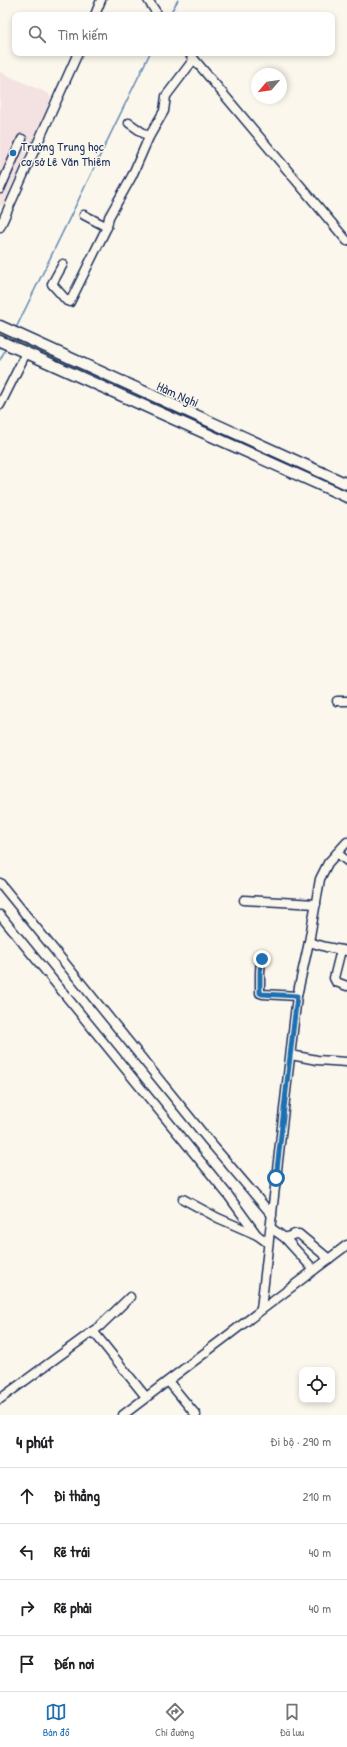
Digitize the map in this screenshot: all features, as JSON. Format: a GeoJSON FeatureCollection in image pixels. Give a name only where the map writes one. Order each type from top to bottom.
{"type":"FeatureCollection","features":[{"type":"Feature","properties":{"kind":"main road","name":"Hàm Nghi"},"geometry":{"type":"LineString","coordinates":[[0,326],[347,484]]}},
{"type":"Feature","properties":{"kind":"main road","name":"Hàm Nghi"},"geometry":{"type":"LineString","coordinates":[[0,341],[347,497]]}},
{"type":"Feature","properties":{"kind":"street"},"geometry":{"type":"LineString","coordinates":[[95,12],[101,0]]}},
{"type":"Feature","properties":{"kind":"street"},"geometry":{"type":"LineString","coordinates":[[148,0],[156,12]]}},
{"type":"Feature","properties":{"kind":"street"},"geometry":{"type":"LineString","coordinates":[[0,227],[77,56]]}},
{"type":"Feature","properties":{"kind":"street"},"geometry":{"type":"LineString","coordinates":[[63,264],[52,284],[67,301],[70,302],[107,227],[109,217],[132,176],[149,136],[164,111],[166,96],[192,56],[347,241]]}},
{"type":"Feature","properties":{"kind":"street"},"geometry":{"type":"LineString","coordinates":[[129,123],[149,136]]}},
{"type":"Feature","properties":{"kind":"street"},"geometry":{"type":"LineString","coordinates":[[0,189],[22,139]]}},
{"type":"Feature","properties":{"kind":"street"},"geometry":{"type":"LineString","coordinates":[[84,215],[107,227]]}},
{"type":"Feature","properties":{"kind":"street"},"geometry":{"type":"LineString","coordinates":[[0,405],[26,353]]}},
{"type":"Feature","properties":{"kind":"street"},"geometry":{"type":"LineString","coordinates":[[337,701],[347,701]]}},
{"type":"Feature","properties":{"kind":"street"},"geometry":{"type":"LineString","coordinates":[[261,1309],[297,996],[309,942],[320,880],[328,863],[347,842]]}},
{"type":"Feature","properties":{"kind":"street"},"geometry":{"type":"LineString","coordinates":[[337,853],[347,861]]}},
{"type":"Feature","properties":{"kind":"street"},"geometry":{"type":"LineString","coordinates":[[0,883],[209,1141],[272,1215]]}},
{"type":"Feature","properties":{"kind":"street"},"geometry":{"type":"LineString","coordinates":[[244,900],[316,904]]}},
{"type":"Feature","properties":{"kind":"street"},"geometry":{"type":"LineString","coordinates":[[0,915],[228,1194],[257,1235]]}},
{"type":"Feature","properties":{"kind":"street"},"geometry":{"type":"LineString","coordinates":[[309,942],[344,950],[334,978],[336,982],[347,986]]}},
{"type":"Feature","properties":{"kind":"street"},"geometry":{"type":"LineString","coordinates":[[262,959],[260,972],[260,993],[297,996]]}},
{"type":"Feature","properties":{"kind":"street"},"geometry":{"type":"LineString","coordinates":[[291,1055],[317,1060],[347,1062]]}},
{"type":"Feature","properties":{"kind":"street"},"geometry":{"type":"LineString","coordinates":[[183,1199],[218,1218],[257,1235],[268,1243]]}},
{"type":"Feature","properties":{"kind":"street"},"geometry":{"type":"LineString","coordinates":[[271,1228],[285,1238],[314,1270]]}},
{"type":"Feature","properties":{"kind":"street"},"geometry":{"type":"LineString","coordinates":[[285,1238],[294,1234],[299,1234],[329,1259]]}},
{"type":"Feature","properties":{"kind":"street"},"geometry":{"type":"LineString","coordinates":[[123,1415],[347,1245]]}},
{"type":"Feature","properties":{"kind":"street"},"geometry":{"type":"LineString","coordinates":[[0,1399],[93,1331],[113,1315],[130,1297]]}},
{"type":"Feature","properties":{"kind":"street"},"geometry":{"type":"LineString","coordinates":[[93,1331],[146,1397]]}},
{"type":"Feature","properties":{"kind":"street"},"geometry":{"type":"LineString","coordinates":[[168,1380],[196,1415]]}},
{"type":"Feature","properties":{"kind":"shaded area","name":"Trường Trung học cơ sở Lê Văn Thiêm"},"geometry":{"type":"Polygon","coordinates":[[[0,72],[49,94],[51,98],[3,205],[0,207],[0,72]]]}},
{"type":"Feature","properties":{"kind":"green space"},"geometry":{"type":"Polygon","coordinates":[[[0,332],[120,387],[119,390],[0,336],[0,332]]]}},
{"type":"Feature","properties":{"kind":"green space"},"geometry":{"type":"Polygon","coordinates":[[[137,393],[347,487],[347,492],[135,396],[137,393]]]}},
{"type":"Feature","properties":{"kind":"waterway"},"geometry":{"type":"LineString","coordinates":[[171,12],[178,0]]}},
{"type":"Feature","properties":{"kind":"waterway"},"geometry":{"type":"LineString","coordinates":[[16,328],[149,56]]}},
{"type":"Feature","properties":{"kind":"waterway"},"geometry":{"type":"LineString","coordinates":[[0,360],[6,348]]}},
{"type":"Feature","properties":{"kind":"place","name":"Trường Trung học cơ sở Lê Văn Thiêm"},"geometry":{"type":"Point","coordinates":[13,153]}},
{"type":"Feature","properties":{"kind":"route"},"geometry":{"type":"LineString","coordinates":[[262,959],[260,972],[260,993],[297,996],[276,1178]]}}]}
